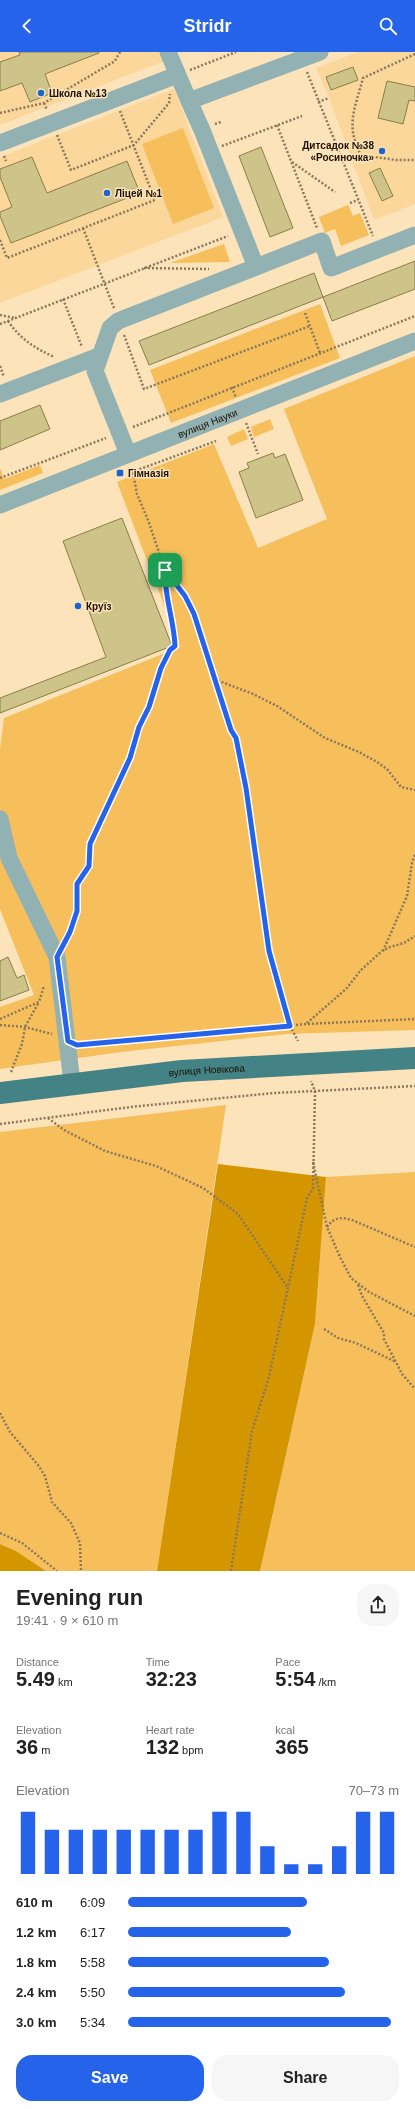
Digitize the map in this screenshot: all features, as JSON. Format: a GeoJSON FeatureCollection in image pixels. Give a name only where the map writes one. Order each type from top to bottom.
{"type":"FeatureCollection","features":[{"type":"Feature","properties":{"kind":"main road","name":"вулиця Новікова"},"geometry":{"type":"LineString","coordinates":[[0,1093],[182,1070],[415,1058]]}},
{"type":"Feature","properties":{"kind":"street"},"geometry":{"type":"LineString","coordinates":[[168,52],[174,76],[189,101],[256,267]]}},
{"type":"Feature","properties":{"kind":"street"},"geometry":{"type":"LineString","coordinates":[[189,101],[320,52]]}},
{"type":"Feature","properties":{"kind":"street"},"geometry":{"type":"LineString","coordinates":[[0,143],[174,76]]}},
{"type":"Feature","properties":{"kind":"street"},"geometry":{"type":"LineString","coordinates":[[129,460],[120,433],[95,371],[93,358],[110,328],[118,321],[322,241],[331,268],[415,235]]}},
{"type":"Feature","properties":{"kind":"street","name":"вулиця Науки"},"geometry":{"type":"LineString","coordinates":[[0,505],[129,460],[415,341]]}},
{"type":"Feature","properties":{"kind":"street"},"geometry":{"type":"LineString","coordinates":[[0,394],[93,358]]}},
{"type":"Feature","properties":{"kind":"street"},"geometry":{"type":"LineString","coordinates":[[0,819],[9,858],[57,957],[72,1083]]}},
{"type":"Feature","properties":{"kind":"path"},"geometry":{"type":"LineString","coordinates":[[0,113],[44,103],[115,61],[120,52]]}},
{"type":"Feature","properties":{"kind":"path"},"geometry":{"type":"LineString","coordinates":[[70,170],[134,146],[169,103],[174,76],[236,52]]}},
{"type":"Feature","properties":{"kind":"path"},"geometry":{"type":"LineString","coordinates":[[415,54],[364,78],[351,124],[354,141],[361,155],[396,160],[415,160]]}},
{"type":"Feature","properties":{"kind":"path"},"geometry":{"type":"LineString","coordinates":[[303,59],[318,102],[373,236]]}},
{"type":"Feature","properties":{"kind":"path"},"geometry":{"type":"LineString","coordinates":[[0,240],[7,258],[155,200],[115,98]]}},
{"type":"Feature","properties":{"kind":"path"},"geometry":{"type":"LineString","coordinates":[[318,102],[329,98]]}},
{"type":"Feature","properties":{"kind":"path"},"geometry":{"type":"LineString","coordinates":[[210,151],[302,116]]}},
{"type":"Feature","properties":{"kind":"path"},"geometry":{"type":"LineString","coordinates":[[277,125],[322,241]]}},
{"type":"Feature","properties":{"kind":"path"},"geometry":{"type":"LineString","coordinates":[[334,160],[341,157]]}},
{"type":"Feature","properties":{"kind":"path"},"geometry":{"type":"LineString","coordinates":[[292,161],[334,192]]}},
{"type":"Feature","properties":{"kind":"path"},"geometry":{"type":"LineString","coordinates":[[350,203],[358,200]]}},
{"type":"Feature","properties":{"kind":"path"},"geometry":{"type":"LineString","coordinates":[[83,228],[144,389],[310,326]]}},
{"type":"Feature","properties":{"kind":"path"},"geometry":{"type":"LineString","coordinates":[[0,324],[241,230]]}},
{"type":"Feature","properties":{"kind":"path"},"geometry":{"type":"LineString","coordinates":[[142,268],[212,269]]}},
{"type":"Feature","properties":{"kind":"path"},"geometry":{"type":"LineString","coordinates":[[63,299],[93,358]]}},
{"type":"Feature","properties":{"kind":"path"},"geometry":{"type":"LineString","coordinates":[[305,313],[320,353]]}},
{"type":"Feature","properties":{"kind":"path"},"geometry":{"type":"LineString","coordinates":[[0,315],[15,318]]}},
{"type":"Feature","properties":{"kind":"path"},"geometry":{"type":"LineString","coordinates":[[0,478],[120,433],[415,316]]}},
{"type":"Feature","properties":{"kind":"path"},"geometry":{"type":"LineString","coordinates":[[8,321],[15,331],[28,343],[69,367]]}},
{"type":"Feature","properties":{"kind":"path"},"geometry":{"type":"LineString","coordinates":[[133,472],[216,441]]}},
{"type":"Feature","properties":{"kind":"path"},"geometry":{"type":"LineString","coordinates":[[129,460],[133,472],[136,494],[148,520],[165,570],[185,596],[194,614],[239,752],[254,840],[269,951],[290,1026],[298,1040]]}},
{"type":"Feature","properties":{"kind":"path"},"geometry":{"type":"LineString","coordinates":[[11,1072],[22,1044],[26,1027],[39,1002],[48,974],[70,932],[77,911],[77,884],[89,866],[90,844],[130,758],[139,727],[149,707],[161,668],[170,650],[175,646],[171,612],[164,585],[165,570]]}},
{"type":"Feature","properties":{"kind":"path"},"geometry":{"type":"LineString","coordinates":[[214,679],[253,694],[276,706],[325,738],[353,749],[377,762],[387,769],[401,787],[415,790]]}},
{"type":"Feature","properties":{"kind":"path"},"geometry":{"type":"LineString","coordinates":[[382,951],[407,896],[412,863],[415,854]]}},
{"type":"Feature","properties":{"kind":"path"},"geometry":{"type":"LineString","coordinates":[[306,1024],[340,995],[365,966],[382,951],[404,943],[415,936]]}},
{"type":"Feature","properties":{"kind":"path"},"geometry":{"type":"LineString","coordinates":[[0,1018],[16,1013],[39,1002]]}},
{"type":"Feature","properties":{"kind":"path"},"geometry":{"type":"LineString","coordinates":[[0,1024],[45,1031],[77,1045],[90,1045],[306,1024],[415,1019]]}},
{"type":"Feature","properties":{"kind":"path"},"geometry":{"type":"LineString","coordinates":[[231,1571],[252,1431],[269,1377],[307,1198],[313,1189],[312,1158],[315,1091],[310,1080]]}},
{"type":"Feature","properties":{"kind":"path"},"geometry":{"type":"LineString","coordinates":[[0,1124],[130,1107],[315,1091],[415,1086]]}},
{"type":"Feature","properties":{"kind":"path"},"geometry":{"type":"LineString","coordinates":[[47,1118],[64,1130],[105,1151],[156,1166],[202,1188],[238,1214],[288,1288]]}},
{"type":"Feature","properties":{"kind":"path"},"geometry":{"type":"LineString","coordinates":[[312,1158],[327,1227],[351,1278],[358,1285],[415,1316]]}},
{"type":"Feature","properties":{"kind":"path"},"geometry":{"type":"LineString","coordinates":[[327,1227],[332,1220],[341,1217],[346,1218],[415,1247]]}},
{"type":"Feature","properties":{"kind":"path"},"geometry":{"type":"LineString","coordinates":[[358,1285],[362,1296],[384,1333],[384,1339],[402,1374],[415,1389]]}},
{"type":"Feature","properties":{"kind":"path"},"geometry":{"type":"LineString","coordinates":[[324,1329],[338,1338],[356,1343],[397,1362]]}},
{"type":"Feature","properties":{"kind":"path"},"geometry":{"type":"LineString","coordinates":[[0,1413],[10,1432],[38,1465],[45,1476],[52,1502],[71,1523],[80,1543],[81,1571]]}},
{"type":"Feature","properties":{"kind":"path"},"geometry":{"type":"LineString","coordinates":[[0,1533],[22,1543],[57,1571]]}},
{"type":"Feature","properties":{"kind":"shaded area","name":"Школа №13"},"geometry":{"type":"Polygon","coordinates":[[[0,52],[161,52],[164,61],[0,125],[0,52]]]}},
{"type":"Feature","properties":{"kind":"shaded area","name":"Дитсадок №38 «Росиночка»"},"geometry":{"type":"Polygon","coordinates":[[[358,52],[415,52],[415,204],[374,220],[329,98],[316,68],[358,52]]]}},
{"type":"Feature","properties":{"kind":"shaded area","name":"Ліцей №1"},"geometry":{"type":"Polygon","coordinates":[[[174,89],[223,217],[0,303],[0,157],[174,89]]]}},
{"type":"Feature","properties":{"kind":"shaded area"},"geometry":{"type":"Polygon","coordinates":[[[183,128],[214,208],[173,224],[142,144],[183,128]]]}},
{"type":"Feature","properties":{"kind":"shaded area"},"geometry":{"type":"Polygon","coordinates":[[[348,205],[353,216],[360,213],[369,235],[341,246],[335,229],[325,233],[319,217],[348,205]]]}},
{"type":"Feature","properties":{"kind":"shaded area"},"geometry":{"type":"Polygon","coordinates":[[[224,244],[230,262],[170,263],[224,244]]]}},
{"type":"Feature","properties":{"kind":"shaded area"},"geometry":{"type":"Polygon","coordinates":[[[320,304],[340,358],[171,423],[150,370],[320,304]]]}},
{"type":"Feature","properties":{"kind":"shaded area"},"geometry":{"type":"Polygon","coordinates":[[[415,356],[415,1030],[287,1034],[121,1052],[0,1069],[0,1007],[34,995],[0,909],[0,749],[4,718],[180,647],[117,482],[214,444],[258,548],[327,519],[284,409],[415,356]]]}},
{"type":"Feature","properties":{"kind":"shaded area"},"geometry":{"type":"Polygon","coordinates":[[[270,419],[274,429],[254,437],[251,427],[270,419]]]}},
{"type":"Feature","properties":{"kind":"shaded area"},"geometry":{"type":"Polygon","coordinates":[[[244,429],[248,439],[231,446],[227,437],[244,429]]]}},
{"type":"Feature","properties":{"kind":"shaded area"},"geometry":{"type":"Polygon","coordinates":[[[40,465],[43,473],[0,490],[0,468],[4,479],[40,465]]]}},
{"type":"Feature","properties":{"kind":"shaded area"},"geometry":{"type":"Polygon","coordinates":[[[226,1105],[157,1571],[46,1571],[16,1551],[0,1544],[0,1132],[226,1105]]]}},
{"type":"Feature","properties":{"kind":"shaded area"},"geometry":{"type":"Polygon","coordinates":[[[218,1164],[326,1177],[315,1324],[260,1571],[157,1571],[218,1164]]]}},
{"type":"Feature","properties":{"kind":"shaded area"},"geometry":{"type":"Polygon","coordinates":[[[415,1172],[415,1571],[260,1571],[315,1324],[326,1177],[415,1172]]]}},
{"type":"Feature","properties":{"kind":"shaded area"},"geometry":{"type":"Polygon","coordinates":[[[0,1544],[16,1551],[46,1571],[0,1571],[0,1544]]]}},
{"type":"Feature","properties":{"kind":"building"},"geometry":{"type":"Polygon","coordinates":[[[19,52],[99,53],[45,74],[52,93],[30,102],[22,83],[0,91],[0,62],[20,55],[19,52]]]}},
{"type":"Feature","properties":{"kind":"building"},"geometry":{"type":"Polygon","coordinates":[[[353,67],[358,80],[331,90],[326,77],[353,67]]]}},
{"type":"Feature","properties":{"kind":"building"},"geometry":{"type":"Polygon","coordinates":[[[387,81],[415,87],[415,101],[409,100],[403,124],[378,118],[387,81]]]}},
{"type":"Feature","properties":{"kind":"building"},"geometry":{"type":"Polygon","coordinates":[[[261,147],[293,228],[270,237],[239,156],[261,147]]]}},
{"type":"Feature","properties":{"kind":"building"},"geometry":{"type":"Polygon","coordinates":[[[32,157],[47,193],[127,161],[140,193],[11,243],[0,216],[0,212],[12,207],[0,177],[0,169],[32,157]]]}},
{"type":"Feature","properties":{"kind":"building"},"geometry":{"type":"Polygon","coordinates":[[[380,168],[393,196],[382,201],[369,173],[380,168]]]}},
{"type":"Feature","properties":{"kind":"building"},"geometry":{"type":"Polygon","coordinates":[[[415,261],[415,289],[332,321],[323,297],[415,261]]]}},
{"type":"Feature","properties":{"kind":"building"},"geometry":{"type":"Polygon","coordinates":[[[314,273],[323,297],[149,365],[139,341],[314,273]]]}},
{"type":"Feature","properties":{"kind":"building"},"geometry":{"type":"Polygon","coordinates":[[[40,405],[50,429],[0,450],[0,421],[40,405]]]}},
{"type":"Feature","properties":{"kind":"building"},"geometry":{"type":"Polygon","coordinates":[[[273,453],[275,458],[285,454],[303,500],[256,518],[239,472],[249,468],[247,463],[273,453]]]}},
{"type":"Feature","properties":{"kind":"building"},"geometry":{"type":"Polygon","coordinates":[[[122,518],[172,646],[0,713],[0,698],[106,657],[63,541],[122,518]]]}},
{"type":"Feature","properties":{"kind":"building"},"geometry":{"type":"Polygon","coordinates":[[[8,957],[17,978],[24,975],[29,990],[0,1001],[0,961],[8,957]]]}},
{"type":"Feature","properties":{"kind":"place","name":"Школа №13"},"geometry":{"type":"Point","coordinates":[41,93]}},
{"type":"Feature","properties":{"kind":"place","name":"Дитсадок №38 «Росиночка»"},"geometry":{"type":"Point","coordinates":[382,151]}},
{"type":"Feature","properties":{"kind":"place","name":"Ліцей №1"},"geometry":{"type":"Point","coordinates":[107,193]}},
{"type":"Feature","properties":{"kind":"place","name":"Гімназія"},"geometry":{"type":"Point","coordinates":[120,473]}},
{"type":"Feature","properties":{"kind":"place","name":"Круїз"},"geometry":{"type":"Point","coordinates":[78,606]}},
{"type":"Feature","properties":{"kind":"route"},"geometry":{"type":"LineString","coordinates":[[165,570],[185,596],[199,625],[204,647],[231,730],[236,738],[246,788],[269,951],[290,1026],[77,1045],[68,1041],[57,957],[73,925],[77,911],[77,884],[80,877],[89,866],[89,850],[93,836],[130,758],[139,727],[149,707],[161,668],[170,650],[175,646],[171,612],[164,585],[165,570]]}}]}
